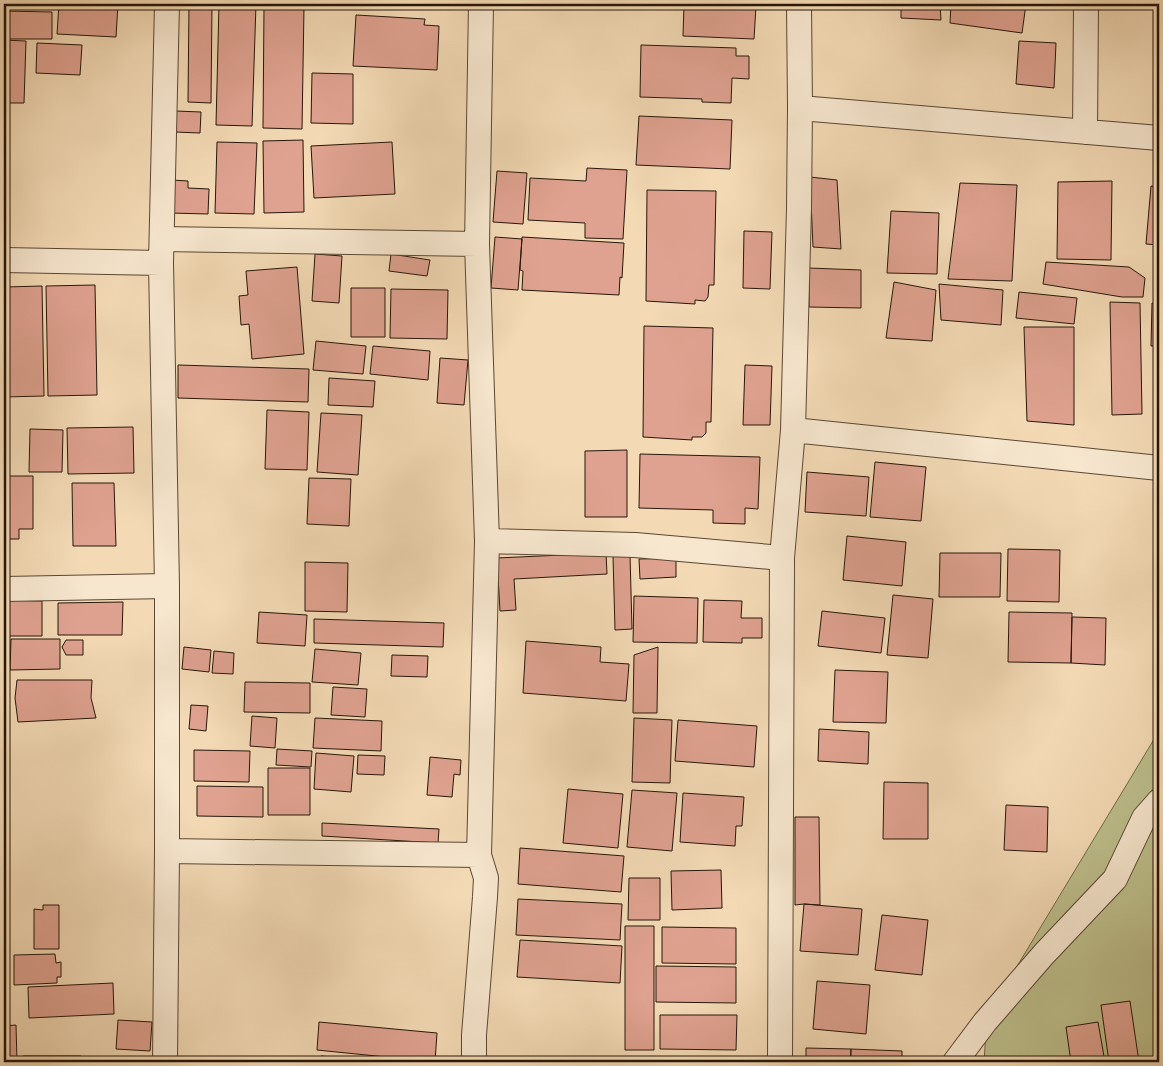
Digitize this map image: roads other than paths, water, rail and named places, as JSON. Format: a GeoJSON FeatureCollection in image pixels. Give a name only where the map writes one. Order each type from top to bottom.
{"type":"FeatureCollection","features":[{"type":"Feature","properties":{"kind":"street"},"geometry":{"type":"LineString","coordinates":[[165,1062],[167,586],[161,264],[167,4]]}},
{"type":"Feature","properties":{"kind":"street"},"geometry":{"type":"LineString","coordinates":[[474,1062],[474,1035],[486,878],[479,855],[487,541],[477,244],[481,4]]}},
{"type":"Feature","properties":{"kind":"street"},"geometry":{"type":"LineString","coordinates":[[780,1062],[782,558],[793,430],[799,208],[799,4]]}},
{"type":"Feature","properties":{"kind":"street"},"geometry":{"type":"LineString","coordinates":[[1085,132],[1086,4]]}},
{"type":"Feature","properties":{"kind":"street"},"geometry":{"type":"LineString","coordinates":[[800,108],[1159,138]]}},
{"type":"Feature","properties":{"kind":"street"},"geometry":{"type":"LineString","coordinates":[[162,239],[477,244]]}},
{"type":"Feature","properties":{"kind":"street"},"geometry":{"type":"LineString","coordinates":[[4,260],[161,264]]}},
{"type":"Feature","properties":{"kind":"street"},"geometry":{"type":"LineString","coordinates":[[793,430],[1159,468]]}},
{"type":"Feature","properties":{"kind":"street"},"geometry":{"type":"LineString","coordinates":[[487,541],[635,545],[782,558]]}},
{"type":"Feature","properties":{"kind":"street"},"geometry":{"type":"LineString","coordinates":[[4,588],[167,586]]}},
{"type":"Feature","properties":{"kind":"street"},"geometry":{"type":"LineString","coordinates":[[955,1062],[985,1022],[1044,954],[1115,879],[1144,818],[1159,802]]}},
{"type":"Feature","properties":{"kind":"street"},"geometry":{"type":"LineString","coordinates":[[167,851],[479,855]]}}]}
